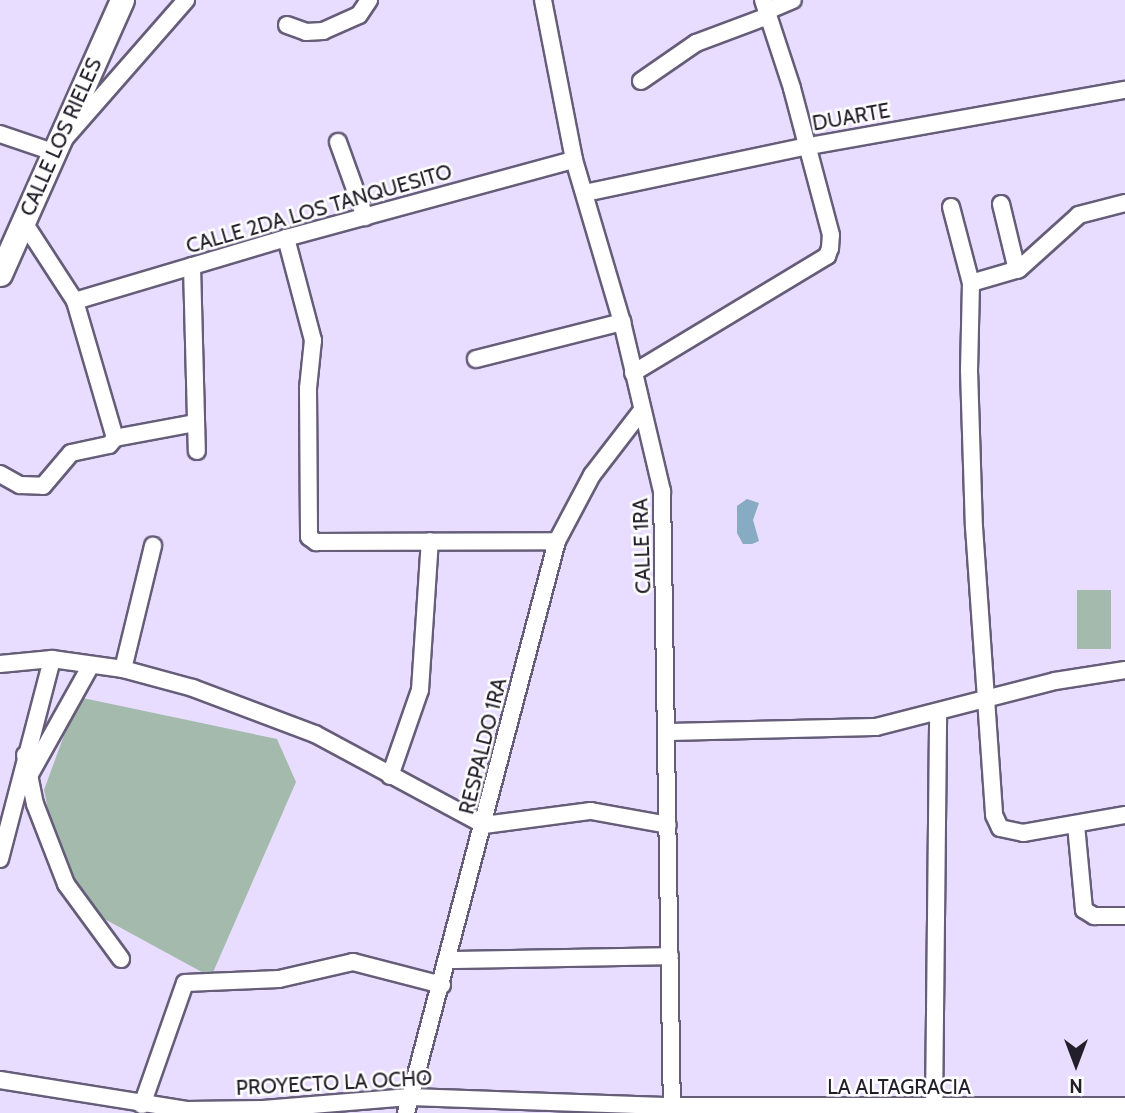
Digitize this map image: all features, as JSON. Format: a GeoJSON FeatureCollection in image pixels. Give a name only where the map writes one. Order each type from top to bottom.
{"type":"FeatureCollection","features":[{"type":"Feature","properties":{"kind":"street","name":"CALLE LOS RIELES"},"geometry":{"type":"LineString","coordinates":[[0,274],[122,0]]}},
{"type":"Feature","properties":{"kind":"street"},"geometry":{"type":"LineString","coordinates":[[0,134],[53,152],[186,0]]}},
{"type":"Feature","properties":{"kind":"street"},"geometry":{"type":"LineString","coordinates":[[287,25],[306,32],[323,31],[359,16],[369,0]]}},
{"type":"Feature","properties":{"kind":"street","name":"CALLE 1RA"},"geometry":{"type":"LineString","coordinates":[[543,0],[575,160],[622,322],[662,491],[672,1109]]}},
{"type":"Feature","properties":{"kind":"street"},"geometry":{"type":"LineString","coordinates":[[641,81],[696,43],[766,9],[793,0]]}},
{"type":"Feature","properties":{"kind":"street"},"geometry":{"type":"LineString","coordinates":[[634,373],[827,256],[831,235],[804,146],[792,88],[766,9]]}},
{"type":"Feature","properties":{"kind":"street","name":"DUARTE"},"geometry":{"type":"LineString","coordinates":[[585,193],[804,146],[1125,90]]}},
{"type":"Feature","properties":{"kind":"street"},"geometry":{"type":"LineString","coordinates":[[338,142],[365,217]]}},
{"type":"Feature","properties":{"kind":"street","name":"CALLE 2DA LOS TANQUESITO"},"geometry":{"type":"LineString","coordinates":[[75,301],[286,238],[575,160]]}},
{"type":"Feature","properties":{"kind":"street"},"geometry":{"type":"LineString","coordinates":[[971,283],[1017,270],[1077,216],[1125,203]]}},
{"type":"Feature","properties":{"kind":"street"},"geometry":{"type":"LineString","coordinates":[[1001,204],[1017,270]]}},
{"type":"Feature","properties":{"kind":"street"},"geometry":{"type":"LineString","coordinates":[[951,206],[963,240],[971,283],[974,527],[988,696],[994,815],[1000,828],[1023,833],[1125,815]]}},
{"type":"Feature","properties":{"kind":"street"},"geometry":{"type":"LineString","coordinates":[[23,221],[75,301],[115,438]]}},
{"type":"Feature","properties":{"kind":"street"},"geometry":{"type":"LineString","coordinates":[[286,238],[313,340],[308,401],[309,537],[316,542],[557,541]]}},
{"type":"Feature","properties":{"kind":"street"},"geometry":{"type":"LineString","coordinates":[[192,266],[197,451]]}},
{"type":"Feature","properties":{"kind":"street"},"geometry":{"type":"LineString","coordinates":[[476,359],[622,322]]}},
{"type":"Feature","properties":{"kind":"street","name":"RESPALDO 1RA"},"geometry":{"type":"LineString","coordinates":[[408,1105],[449,960],[557,541],[592,475],[642,410]]}},
{"type":"Feature","properties":{"kind":"street"},"geometry":{"type":"LineString","coordinates":[[0,474],[20,485],[43,486],[71,453],[109,445],[115,438],[195,424]]}},
{"type":"Feature","properties":{"kind":"street"},"geometry":{"type":"LineString","coordinates":[[390,776],[420,691],[430,541]]}},
{"type":"Feature","properties":{"kind":"street"},"geometry":{"type":"LineString","coordinates":[[123,669],[153,547]]}},
{"type":"Feature","properties":{"kind":"street"},"geometry":{"type":"LineString","coordinates":[[0,664],[52,659],[123,669],[251,708],[315,734],[484,825],[592,811],[668,825]]}},
{"type":"Feature","properties":{"kind":"street"},"geometry":{"type":"LineString","coordinates":[[0,858],[52,659]]}},
{"type":"Feature","properties":{"kind":"street"},"geometry":{"type":"LineString","coordinates":[[29,776],[91,664]]}},
{"type":"Feature","properties":{"kind":"street"},"geometry":{"type":"LineString","coordinates":[[667,732],[876,727],[938,713],[988,696],[1125,670]]}},
{"type":"Feature","properties":{"kind":"street"},"geometry":{"type":"LineString","coordinates":[[938,713],[943,1110]]}},
{"type":"Feature","properties":{"kind":"street"},"geometry":{"type":"LineString","coordinates":[[25,755],[35,804],[66,884],[121,959]]}},
{"type":"Feature","properties":{"kind":"street"},"geometry":{"type":"LineString","coordinates":[[1076,825],[1084,911],[1094,916],[1125,916]]}},
{"type":"Feature","properties":{"kind":"street"},"geometry":{"type":"LineString","coordinates":[[449,960],[670,956]]}},
{"type":"Feature","properties":{"kind":"street"},"geometry":{"type":"LineString","coordinates":[[142,1105],[185,983],[279,979],[353,962],[442,985]]}},
{"type":"Feature","properties":{"kind":"street","name":"PROYECTO LA OCHO"},"geometry":{"type":"LineString","coordinates":[[0,1080],[93,1106],[142,1105],[187,1110],[263,1111],[408,1105],[672,1109]]}},
{"type":"Feature","properties":{"kind":"street","name":"LA ALTAGRACIA"},"geometry":{"type":"LineString","coordinates":[[672,1109],[943,1110],[1125,1106]]}},
{"type":"Feature","properties":{"kind":"green space"},"geometry":{"type":"Polygon","coordinates":[[[1077,590],[1111,590],[1111,649],[1077,649],[1077,590]]]}},
{"type":"Feature","properties":{"kind":"green space"},"geometry":{"type":"Polygon","coordinates":[[[78,697],[277,739],[296,782],[211,977],[99,916],[58,859],[44,790],[78,697]]]}},
{"type":"Feature","properties":{"kind":"water"},"geometry":{"type":"Polygon","coordinates":[[[747,499],[759,503],[753,520],[759,541],[752,544],[743,544],[737,533],[737,506],[747,499]]]}}]}
